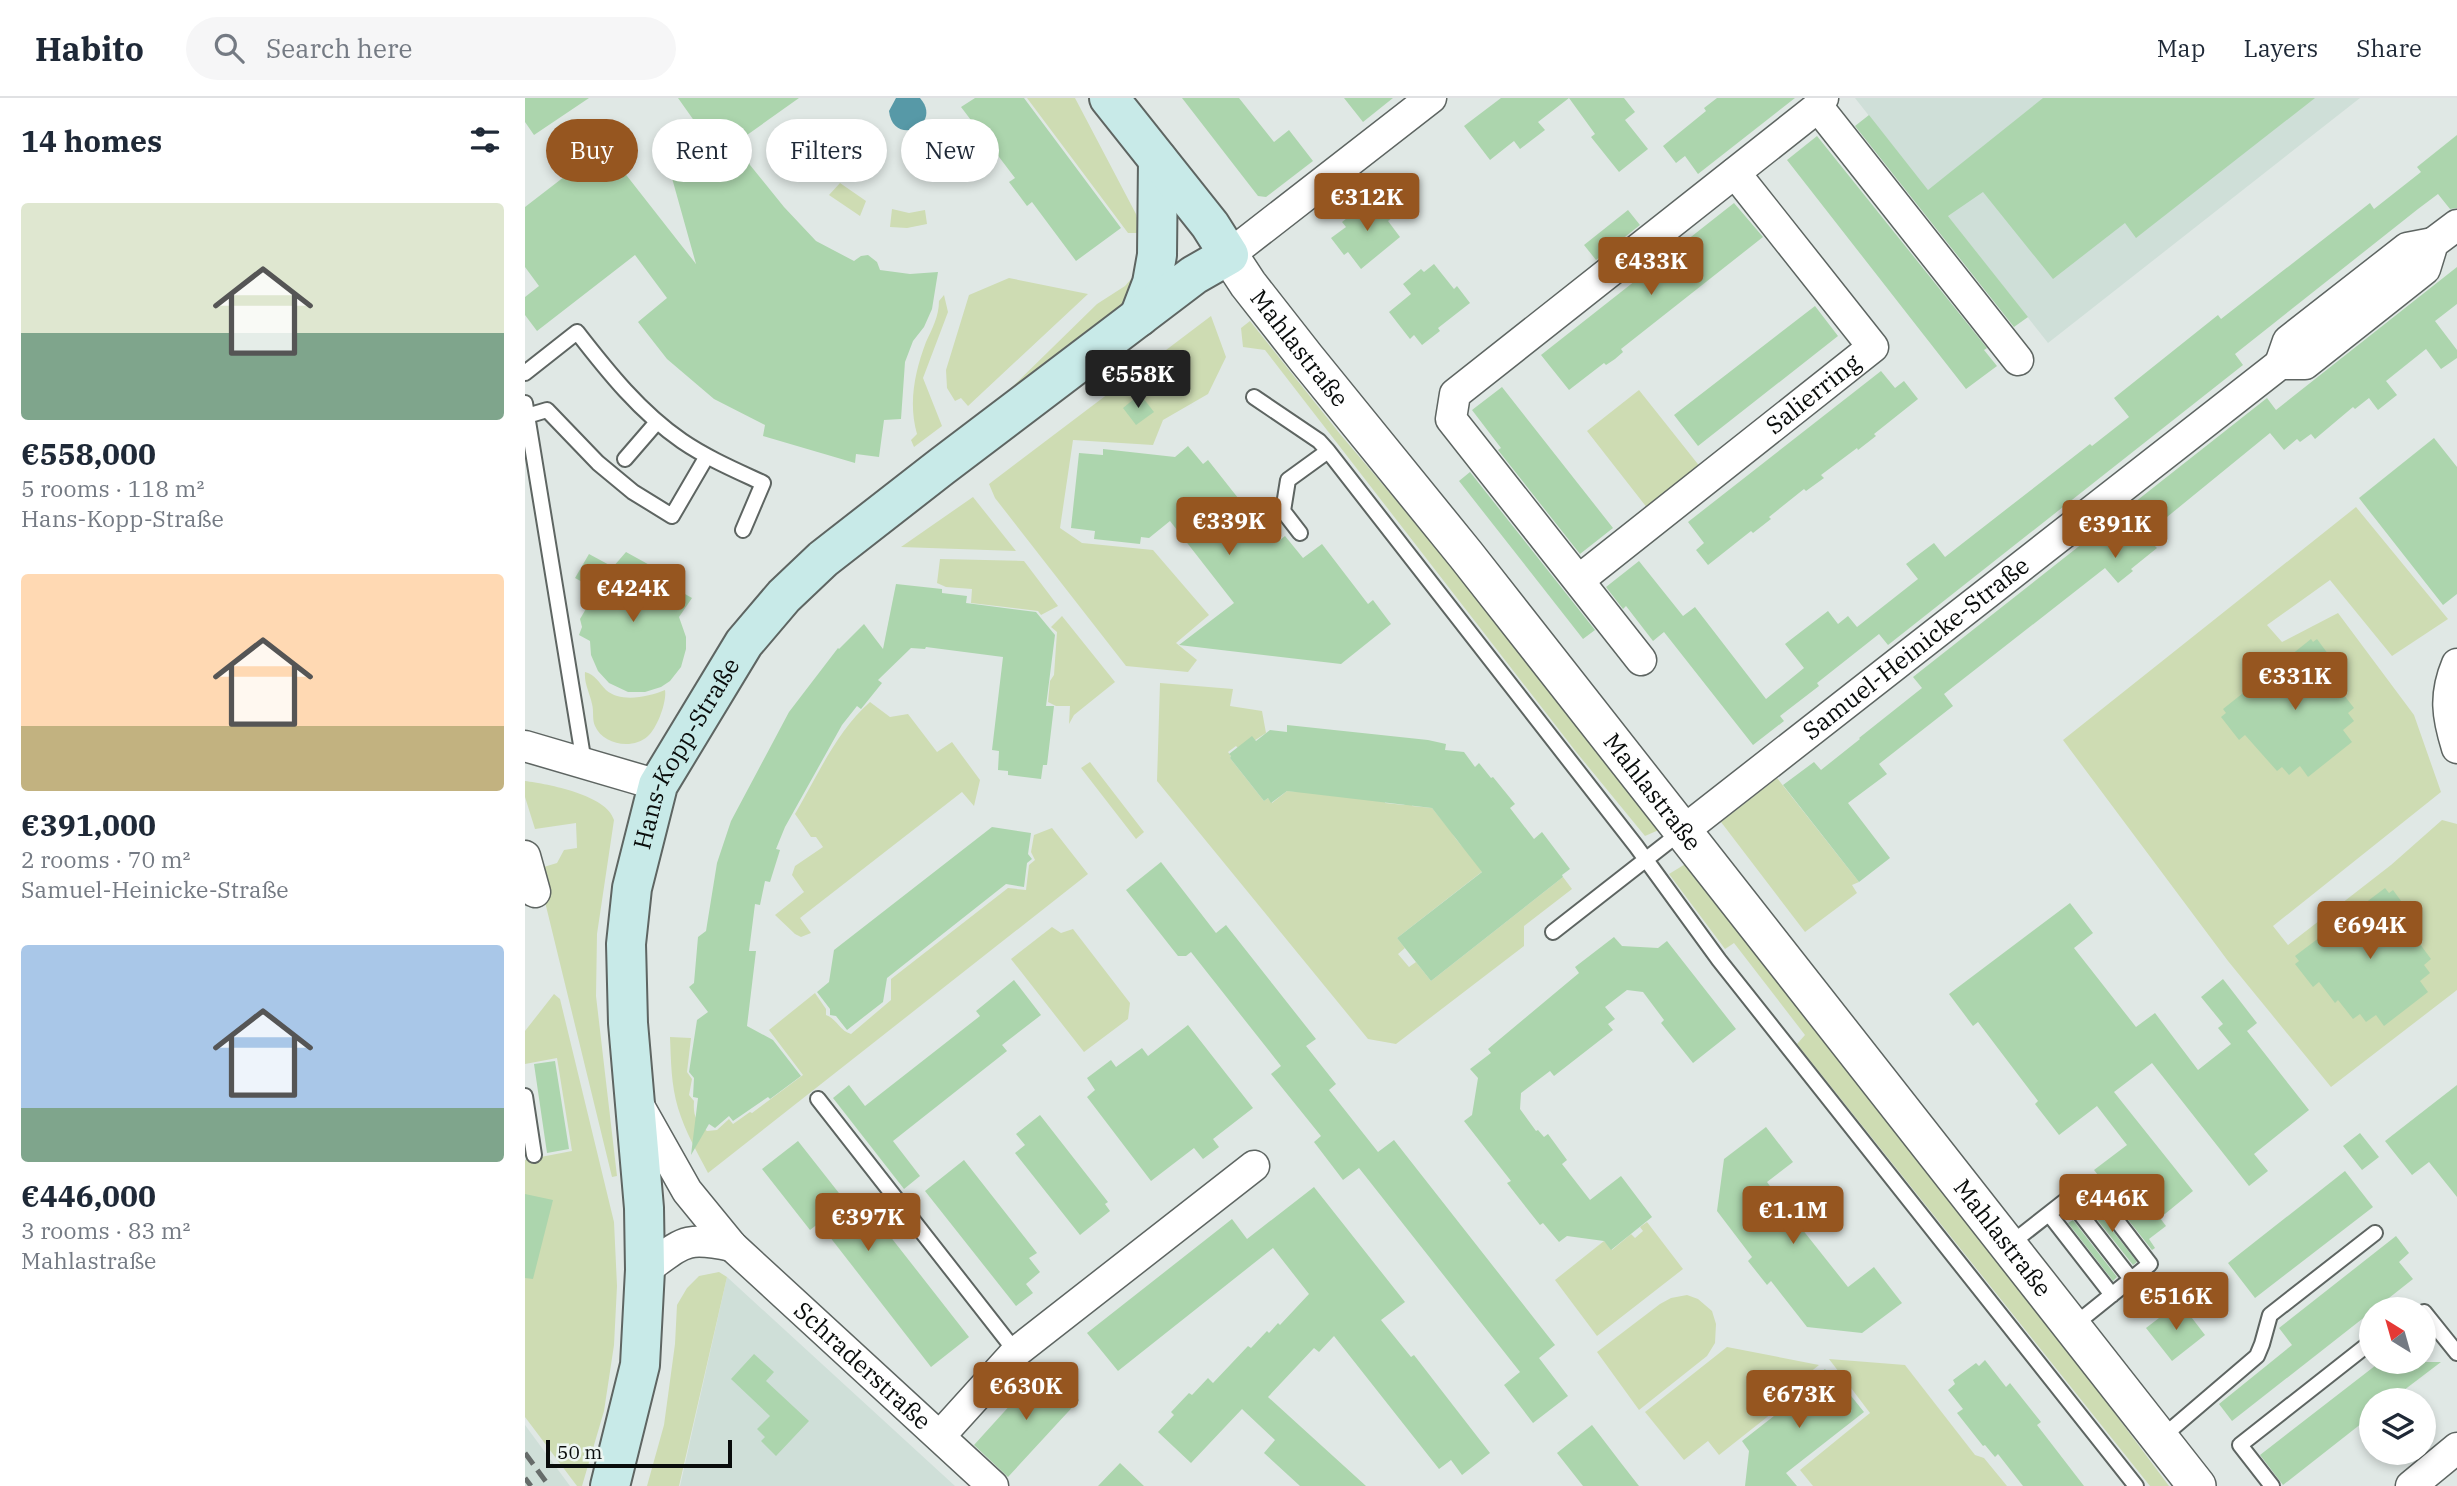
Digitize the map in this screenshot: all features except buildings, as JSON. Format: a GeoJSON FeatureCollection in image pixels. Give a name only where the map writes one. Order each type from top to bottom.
{"type":"FeatureCollection","features":[{"type":"Feature","properties":{"kind":"main road","name":"Mahlastraße"},"geometry":{"type":"LineString","coordinates":[[1109,98],[1210,225],[1229,255]]}},
{"type":"Feature","properties":{"kind":"main road"},"geometry":{"type":"LineString","coordinates":[[1139,317],[1152,283],[1157,255],[1158,160]]}},
{"type":"Feature","properties":{"kind":"main road","name":"Hans-Kopp-Straße"},"geometry":{"type":"LineString","coordinates":[[610,1486],[640,1366],[645,1270],[644,1208],[628,1023],[626,944],[632,888],[658,785],[744,643],[784,596],[823,559],[1194,275],[1229,255]]}},
{"type":"Feature","properties":{"kind":"street"},"geometry":{"type":"LineString","coordinates":[[1229,255],[1431,98]]}},
{"type":"Feature","properties":{"kind":"street"},"geometry":{"type":"LineString","coordinates":[[1641,660],[1451,419],[1455,394],[1820,103],[2018,360]]}},
{"type":"Feature","properties":{"kind":"street","name":"Salierring"},"geometry":{"type":"LineString","coordinates":[[1579,580],[1873,347],[1735,173]]}},
{"type":"Feature","properties":{"kind":"street","name":"Samuel-Heinicke-Straße"},"geometry":{"type":"LineString","coordinates":[[1683,831],[2280,364],[2305,364],[2425,269],[2433,243],[2457,225]]}},
{"type":"Feature","properties":{"kind":"street","name":"Mahlastraße"},"geometry":{"type":"LineString","coordinates":[[1229,255],[1248,284],[1314,368],[1466,555],[2197,1486]]}},
{"type":"Feature","properties":{"kind":"street"},"geometry":{"type":"LineString","coordinates":[[2457,664],[2450,681],[2447,717],[2457,748]]}},
{"type":"Feature","properties":{"kind":"street"},"geometry":{"type":"LineString","coordinates":[[525,746],[658,785]]}},
{"type":"Feature","properties":{"kind":"street","name":"Schraderstraße"},"geometry":{"type":"LineString","coordinates":[[636,1101],[687,1191],[733,1246],[993,1486]]}},
{"type":"Feature","properties":{"kind":"street"},"geometry":{"type":"LineString","coordinates":[[940,1436],[1016,1352],[1254,1166]]}},
{"type":"Feature","properties":{"kind":"street"},"geometry":{"type":"LineString","coordinates":[[645,1270],[680,1245],[693,1240],[733,1246]]}},
{"type":"Feature","properties":{"kind":"street"},"geometry":{"type":"LineString","coordinates":[[2412,1486],[2452,1455]]}},
{"type":"Feature","properties":{"kind":"lane"},"geometry":{"type":"LineString","coordinates":[[525,373],[577,332],[624,389],[657,422],[707,456],[763,483],[743,530]]}},
{"type":"Feature","properties":{"kind":"lane"},"geometry":{"type":"LineString","coordinates":[[1254,397],[1319,441],[1328,451],[1645,859],[1719,960],[2136,1486]]}},
{"type":"Feature","properties":{"kind":"lane"},"geometry":{"type":"LineString","coordinates":[[584,763],[526,410],[547,410],[599,463],[633,492],[672,516],[707,456]]}},
{"type":"Feature","properties":{"kind":"lane"},"geometry":{"type":"LineString","coordinates":[[625,460],[657,422]]}},
{"type":"Feature","properties":{"kind":"lane"},"geometry":{"type":"LineString","coordinates":[[1300,533],[1283,511],[1288,480],[1328,451]]}},
{"type":"Feature","properties":{"kind":"lane"},"geometry":{"type":"LineString","coordinates":[[1553,932],[1683,831]]}},
{"type":"Feature","properties":{"kind":"lane"},"geometry":{"type":"LineString","coordinates":[[525,1096],[534,1155]]}},
{"type":"Feature","properties":{"kind":"lane"},"geometry":{"type":"LineString","coordinates":[[818,1099],[1016,1352]]}},
{"type":"Feature","properties":{"kind":"lane"},"geometry":{"type":"LineString","coordinates":[[2008,1246],[2088,1183],[2100,1198],[2150,1264],[2072,1327]]}},
{"type":"Feature","properties":{"kind":"lane"},"geometry":{"type":"LineString","coordinates":[[2069,1198],[2131,1279]]}},
{"type":"Feature","properties":{"kind":"lane"},"geometry":{"type":"LineString","coordinates":[[2049,1214],[2112,1295]]}},
{"type":"Feature","properties":{"kind":"lane"},"geometry":{"type":"LineString","coordinates":[[2160,1439],[2257,1356],[2270,1315],[2375,1233]]}},
{"type":"Feature","properties":{"kind":"lane"},"geometry":{"type":"LineString","coordinates":[[2436,1328],[2457,1353]]}},
{"type":"Feature","properties":{"kind":"lane"},"geometry":{"type":"LineString","coordinates":[[2272,1486],[2240,1445],[2359,1351]]}},
{"type":"Feature","properties":{"kind":"shaded area"},"geometry":{"type":"Polygon","coordinates":[[[1855,98],[2360,98],[2048,343],[1855,98]]]}},
{"type":"Feature","properties":{"kind":"shaded area"},"geometry":{"type":"Polygon","coordinates":[[[727,1277],[955,1486],[680,1486],[727,1277]]]}},
{"type":"Feature","properties":{"kind":"shaded area"},"geometry":{"type":"Polygon","coordinates":[[[525,1425],[570,1486],[525,1486],[525,1425]]]}},
{"type":"Feature","properties":{"kind":"green space"},"geometry":{"type":"Polygon","coordinates":[[[1027,98],[1075,98],[1136,214],[1141,233],[1128,233],[1027,98]]]}},
{"type":"Feature","properties":{"kind":"green space"},"geometry":{"type":"Polygon","coordinates":[[[840,183],[866,201],[860,216],[829,195],[840,183]]]}},
{"type":"Feature","properties":{"kind":"green space"},"geometry":{"type":"Polygon","coordinates":[[[892,209],[909,213],[925,210],[927,224],[907,228],[890,227],[892,209]]]}},
{"type":"Feature","properties":{"kind":"green space"},"geometry":{"type":"Polygon","coordinates":[[[1140,269],[1137,292],[1096,332],[1008,391],[1097,304],[1125,286],[1140,269]]]}},
{"type":"Feature","properties":{"kind":"green space"},"geometry":{"type":"Polygon","coordinates":[[[1009,278],[1088,294],[968,406],[961,398],[955,401],[947,388],[946,370],[969,295],[1009,278]]]}},
{"type":"Feature","properties":{"kind":"green space"},"geometry":{"type":"Polygon","coordinates":[[[944,295],[948,312],[923,378],[942,426],[914,447],[911,440],[917,434],[913,411],[916,376],[939,301],[944,295]]]}},
{"type":"Feature","properties":{"kind":"green space"},"geometry":{"type":"Polygon","coordinates":[[[1211,316],[1226,357],[1208,394],[1163,420],[1153,445],[1073,440],[1060,528],[1082,543],[1153,550],[1209,615],[1176,643],[1197,660],[1188,672],[1126,666],[995,498],[989,484],[1211,316]]]}},
{"type":"Feature","properties":{"kind":"green space"},"geometry":{"type":"Polygon","coordinates":[[[1250,321],[1340,434],[1486,606],[1661,829],[1645,836],[1577,753],[1265,350],[1243,347],[1241,328],[1250,321]]]}},
{"type":"Feature","properties":{"kind":"green space"},"geometry":{"type":"Polygon","coordinates":[[[1639,390],[1701,468],[1648,509],[1587,431],[1639,390]]]}},
{"type":"Feature","properties":{"kind":"green space"},"geometry":{"type":"Polygon","coordinates":[[[973,497],[1016,551],[901,547],[973,497]]]}},
{"type":"Feature","properties":{"kind":"green space"},"geometry":{"type":"Polygon","coordinates":[[[2356,507],[2448,619],[2392,656],[2330,580],[2267,625],[2282,642],[2338,613],[2414,715],[2441,792],[2273,926],[2288,945],[2391,865],[2442,820],[2457,824],[2457,990],[2331,1087],[2228,961],[2063,740],[2356,507]]]}},
{"type":"Feature","properties":{"kind":"green space"},"geometry":{"type":"Polygon","coordinates":[[[940,559],[1024,561],[1058,606],[1041,615],[1038,611],[971,603],[972,589],[946,587],[937,583],[940,559]]]}},
{"type":"Feature","properties":{"kind":"green space"},"geometry":{"type":"Polygon","coordinates":[[[1062,616],[1115,682],[1074,715],[1069,724],[1070,706],[1056,706],[1048,702],[1050,681],[1054,675],[1057,632],[1051,627],[1062,616]]]}},
{"type":"Feature","properties":{"kind":"green space"},"geometry":{"type":"Polygon","coordinates":[[[585,672],[612,694],[627,698],[643,697],[665,690],[661,714],[648,736],[627,744],[611,741],[599,732],[594,724],[585,672]]]}},
{"type":"Feature","properties":{"kind":"green space"},"geometry":{"type":"Polygon","coordinates":[[[1160,683],[1233,689],[1230,706],[1262,711],[1266,733],[1240,750],[1236,746],[1228,752],[1264,801],[1268,798],[1272,803],[1287,791],[1385,797],[1385,803],[1404,805],[1412,800],[1412,806],[1432,808],[1445,824],[1449,821],[1458,841],[1488,867],[1397,938],[1405,948],[1398,954],[1409,967],[1416,962],[1431,981],[1563,877],[1572,889],[1524,926],[1524,946],[1396,1044],[1368,1039],[1157,781],[1160,683]]]}},
{"type":"Feature","properties":{"kind":"green space"},"geometry":{"type":"Polygon","coordinates":[[[870,702],[890,717],[908,714],[937,752],[952,742],[980,780],[974,806],[962,792],[800,918],[811,933],[801,937],[775,915],[804,892],[792,875],[795,866],[823,847],[816,837],[811,837],[795,814],[837,740],[870,702]]]}},
{"type":"Feature","properties":{"kind":"green space"},"geometry":{"type":"Polygon","coordinates":[[[1090,762],[1144,832],[1136,839],[1081,768],[1090,762]]]}},
{"type":"Feature","properties":{"kind":"green space"},"geometry":{"type":"Polygon","coordinates":[[[1777,778],[1859,882],[1852,885],[1857,893],[1805,932],[1721,822],[1777,778]]]}},
{"type":"Feature","properties":{"kind":"green space"},"geometry":{"type":"Polygon","coordinates":[[[525,781],[589,797],[609,811],[614,820],[597,934],[596,996],[617,1176],[612,1177],[537,869],[557,863],[564,850],[577,848],[576,823],[535,829],[525,797],[525,781]]]}},
{"type":"Feature","properties":{"kind":"green space"},"geometry":{"type":"Polygon","coordinates":[[[1052,828],[1088,874],[708,1173],[678,1108],[670,1037],[691,1038],[687,1072],[692,1079],[689,1095],[694,1101],[698,1121],[707,1131],[717,1130],[729,1119],[733,1124],[803,1075],[769,1030],[815,993],[826,1009],[826,1015],[851,1034],[891,1000],[891,979],[1008,888],[1026,890],[1029,865],[1035,860],[1031,852],[1034,835],[1052,828]]]}},
{"type":"Feature","properties":{"kind":"green space"},"geometry":{"type":"Polygon","coordinates":[[[1687,863],[2040,1313],[2169,1486],[2150,1486],[1797,1044],[1805,1035],[1734,943],[1725,949],[1669,874],[1687,863]]]}},
{"type":"Feature","properties":{"kind":"green space"},"geometry":{"type":"Polygon","coordinates":[[[1052,927],[1061,933],[1073,929],[1130,1003],[1128,1019],[1084,1052],[1011,959],[1052,927]]]}},
{"type":"Feature","properties":{"kind":"green space"},"geometry":{"type":"Polygon","coordinates":[[[554,994],[560,999],[614,1222],[617,1286],[614,1345],[604,1411],[582,1486],[577,1486],[525,1417],[525,1160],[572,1151],[557,1058],[525,1064],[525,1031],[554,994]]]}},
{"type":"Feature","properties":{"kind":"green space"},"geometry":{"type":"Polygon","coordinates":[[[1647,1222],[1683,1269],[1597,1336],[1555,1280],[1604,1241],[1612,1250],[1631,1234],[1635,1238],[1643,1231],[1640,1227],[1647,1222]]]}},
{"type":"Feature","properties":{"kind":"green space"},"geometry":{"type":"Polygon","coordinates":[[[719,1272],[727,1277],[679,1486],[647,1486],[664,1425],[675,1344],[677,1305],[687,1288],[699,1276],[719,1272]]]}},
{"type":"Feature","properties":{"kind":"green space"},"geometry":{"type":"Polygon","coordinates":[[[1687,1295],[1698,1299],[1712,1311],[1716,1324],[1715,1343],[1707,1356],[1639,1410],[1597,1352],[1660,1304],[1671,1298],[1687,1295]]]}},
{"type":"Feature","properties":{"kind":"green space"},"geometry":{"type":"Polygon","coordinates":[[[1727,1347],[1819,1365],[1772,1403],[1776,1410],[1719,1455],[1708,1441],[1684,1460],[1645,1412],[1727,1347]]]}},
{"type":"Feature","properties":{"kind":"green space"},"geometry":{"type":"Polygon","coordinates":[[[1829,1359],[1905,1365],[1975,1455],[1984,1458],[2007,1486],[1813,1486],[1800,1470],[1870,1413],[1829,1359]]]}},
{"type":"Feature","properties":{"kind":"water"},"geometry":{"type":"Polygon","coordinates":[[[896,98],[920,98],[926,108],[926,117],[901,119],[901,128],[892,122],[889,111],[896,98]]]}},
{"type":"Feature","properties":{"kind":"railway"},"geometry":{"type":"LineString","coordinates":[[525,1453],[549,1486]]}},
{"type":"Feature","properties":{"kind":"railway"},"geometry":{"type":"LineString","coordinates":[[525,1478],[531,1486]]}}]}
